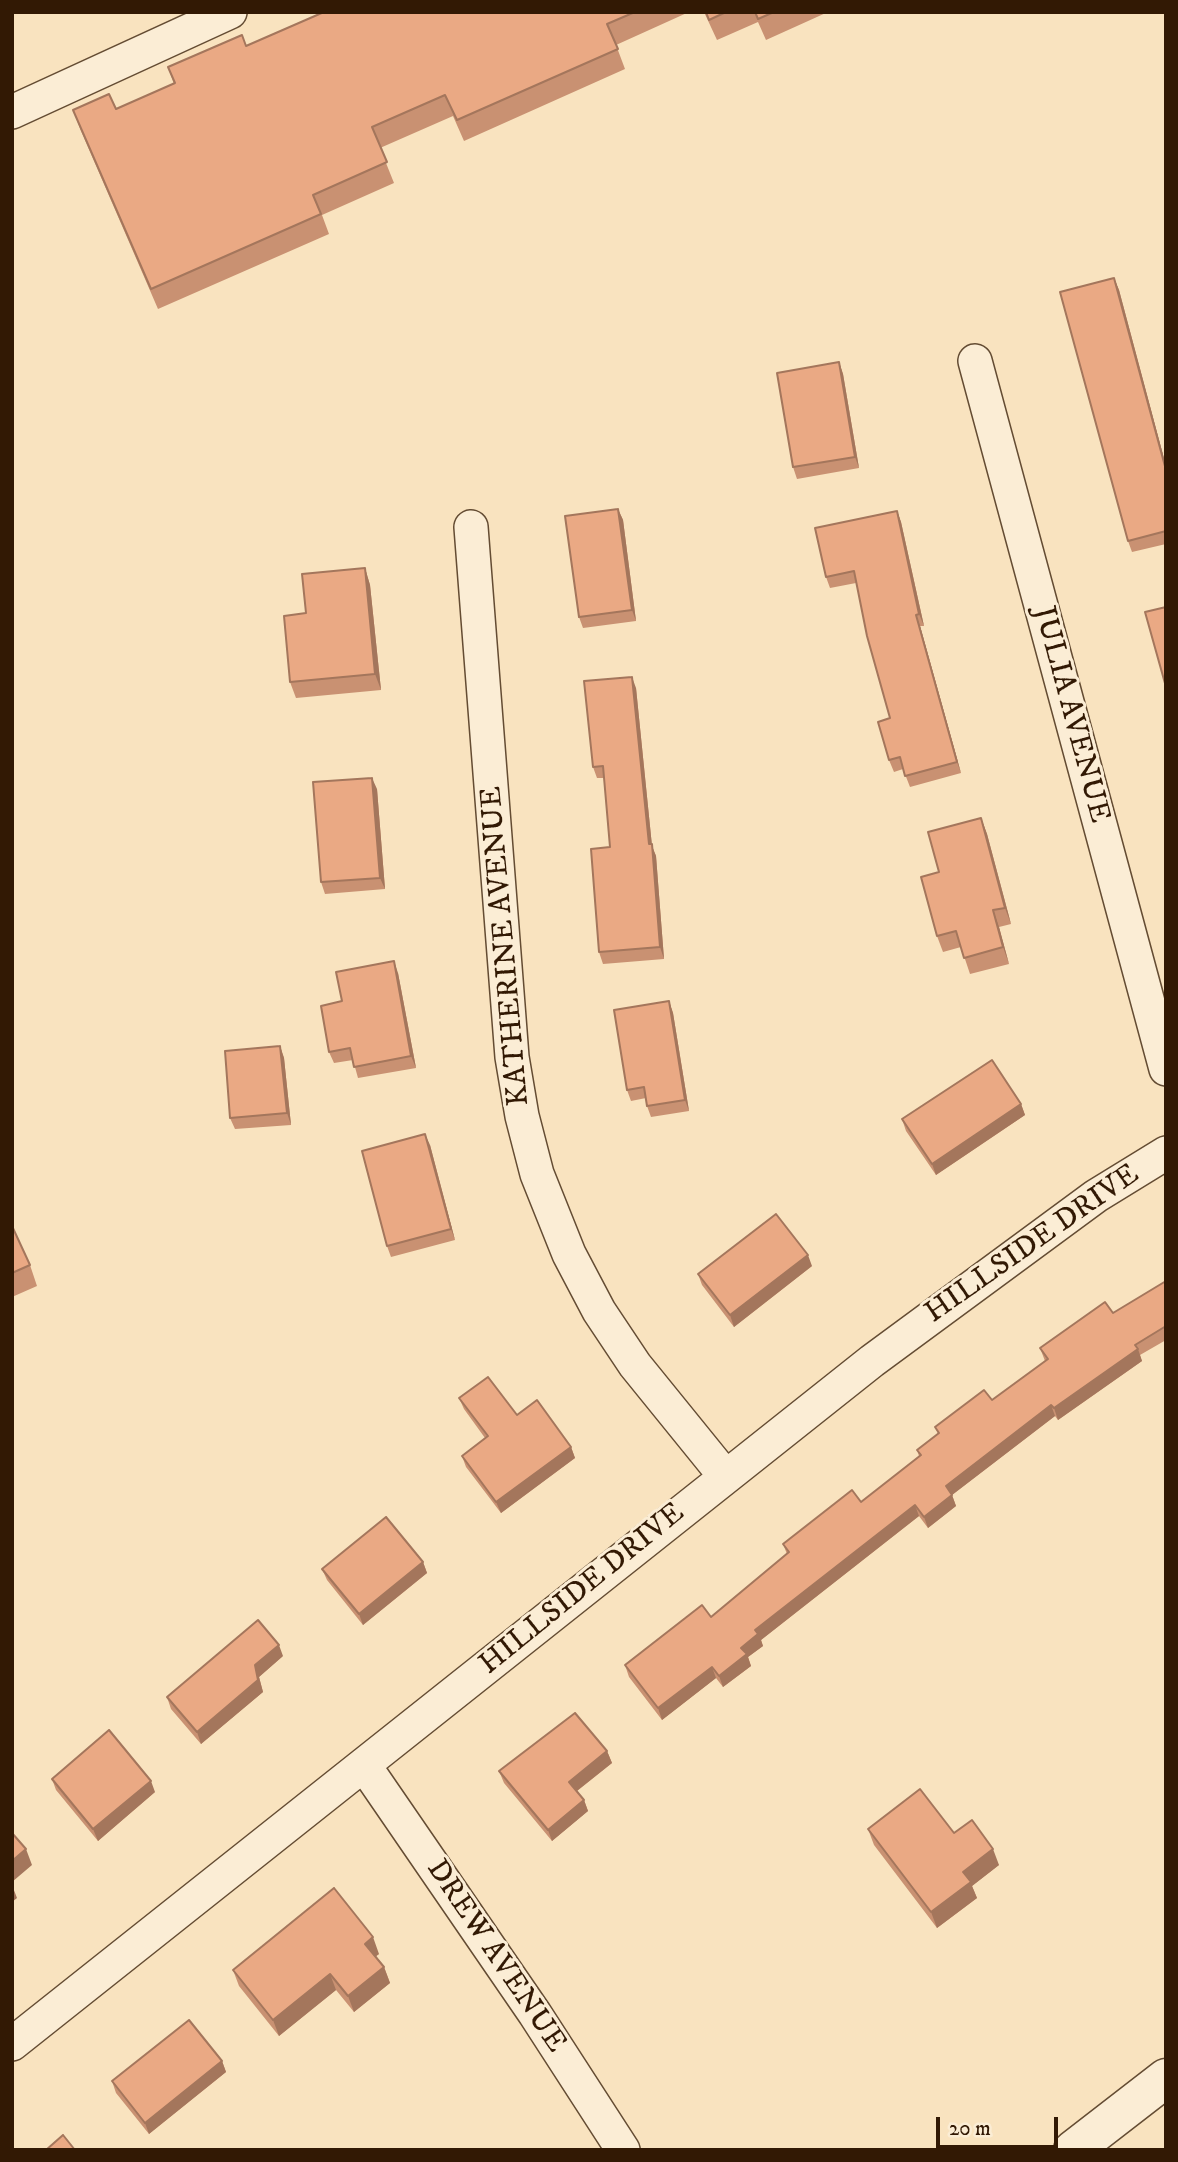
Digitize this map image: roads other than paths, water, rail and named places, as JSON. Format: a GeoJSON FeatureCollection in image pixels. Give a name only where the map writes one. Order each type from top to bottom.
{"type":"FeatureCollection","features":[{"type":"Feature","properties":{"kind":"street"},"geometry":{"type":"LineString","coordinates":[[12,112],[230,12]]}},
{"type":"Feature","properties":{"kind":"street","name":"JULIA AVENUE"},"geometry":{"type":"LineString","coordinates":[[975,361],[1166,1069]]}},
{"type":"Feature","properties":{"kind":"street","name":"KATHERINE AVENUE"},"geometry":{"type":"LineString","coordinates":[[471,527],[512,1057],[522,1116],[537,1174],[564,1243],[599,1311],[635,1365],[725,1476]]}},
{"type":"Feature","properties":{"kind":"street","name":"HILLSIDE DRIVE"},"geometry":{"type":"LineString","coordinates":[[12,2044],[872,1360],[1096,1196],[1166,1153]]}},
{"type":"Feature","properties":{"kind":"street","name":"DREW AVENUE"},"geometry":{"type":"LineString","coordinates":[[364,1765],[535,2014],[624,2150]]}},
{"type":"Feature","properties":{"kind":"street"},"geometry":{"type":"LineString","coordinates":[[1073,2150],[1166,2078]]}}]}
